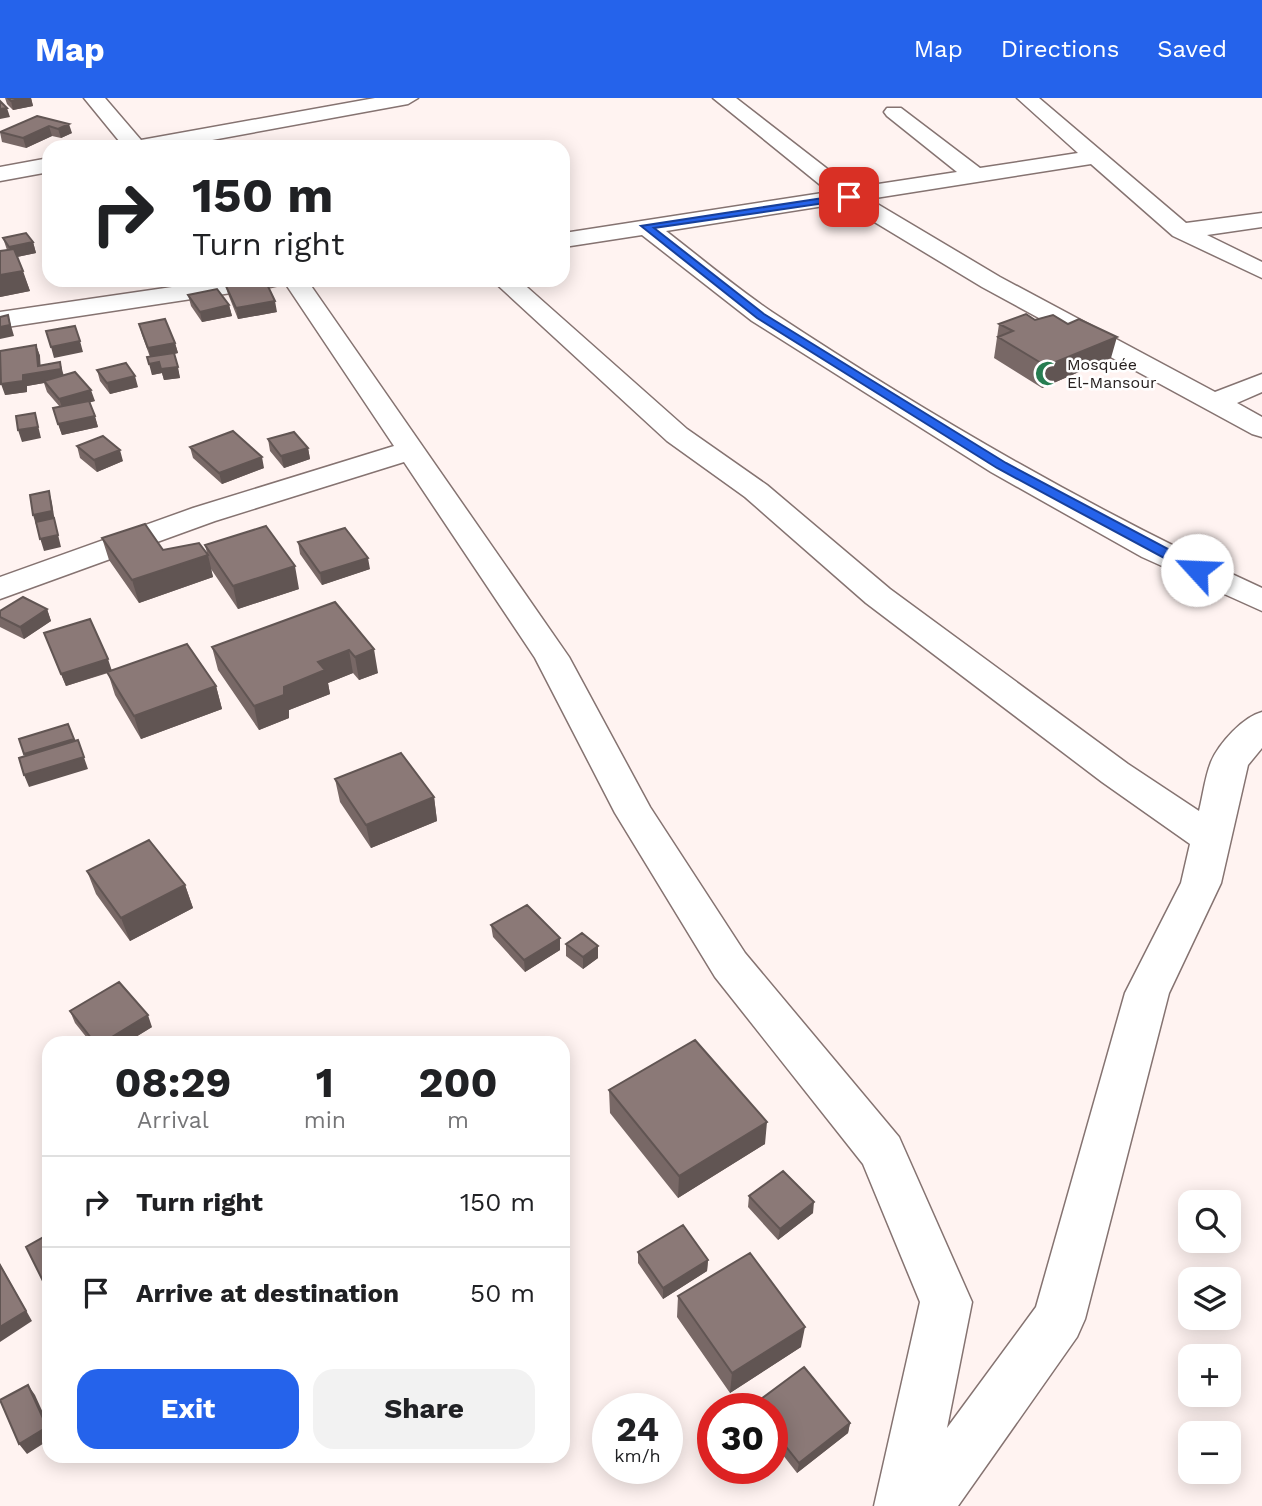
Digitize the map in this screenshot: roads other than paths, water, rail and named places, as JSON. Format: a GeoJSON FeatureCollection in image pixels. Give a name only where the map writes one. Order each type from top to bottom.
{"type":"FeatureCollection","features":[{"type":"Feature","properties":{"kind":"street"},"geometry":{"type":"LineString","coordinates":[[94,98],[131,140]]}},
{"type":"Feature","properties":{"kind":"street"},"geometry":{"type":"LineString","coordinates":[[172,140],[357,103],[408,98]]}},
{"type":"Feature","properties":{"kind":"street"},"geometry":{"type":"LineString","coordinates":[[723,98],[849,197],[991,282],[1262,428]]}},
{"type":"Feature","properties":{"kind":"street"},"geometry":{"type":"LineString","coordinates":[[1027,98],[1181,231],[1262,271]]}},
{"type":"Feature","properties":{"kind":"street"},"geometry":{"type":"LineString","coordinates":[[894,112],[977,177]]}},
{"type":"Feature","properties":{"kind":"street"},"geometry":{"type":"LineString","coordinates":[[570,239],[1095,157]]}},
{"type":"Feature","properties":{"kind":"street"},"geometry":{"type":"LineString","coordinates":[[0,174],[42,166]]}},
{"type":"Feature","properties":{"kind":"street"},"geometry":{"type":"LineString","coordinates":[[1181,231],[1262,220]]}},
{"type":"Feature","properties":{"kind":"street"},"geometry":{"type":"LineString","coordinates":[[646,226],[761,316],[1001,466],[1153,550],[1262,601]]}},
{"type":"Feature","properties":{"kind":"street"},"geometry":{"type":"LineString","coordinates":[[0,320],[223,287]]}},
{"type":"Feature","properties":{"kind":"street"},"geometry":{"type":"LineString","coordinates":[[312,287],[412,450],[552,657],[634,813],[730,965],[882,1152],[946,1302],[903,1506]]}},
{"type":"Feature","properties":{"kind":"street"},"geometry":{"type":"LineString","coordinates":[[512,287],[677,435],[756,491],[878,596],[1115,773],[1211,838]]}},
{"type":"Feature","properties":{"kind":"street"},"geometry":{"type":"LineString","coordinates":[[1214,402],[1262,382]]}},
{"type":"Feature","properties":{"kind":"street"},"geometry":{"type":"LineString","coordinates":[[0,589],[111,545],[256,496],[412,450]]}},
{"type":"Feature","properties":{"kind":"street"},"geometry":{"type":"LineString","coordinates":[[923,1506],[1059,1319],[1147,993],[1201,883],[1230,762],[1262,724]]}},
{"type":"Feature","properties":{"kind":"place","name":"Mosquée El-Mansour"},"geometry":{"type":"Point","coordinates":[1047,373]}}]}
